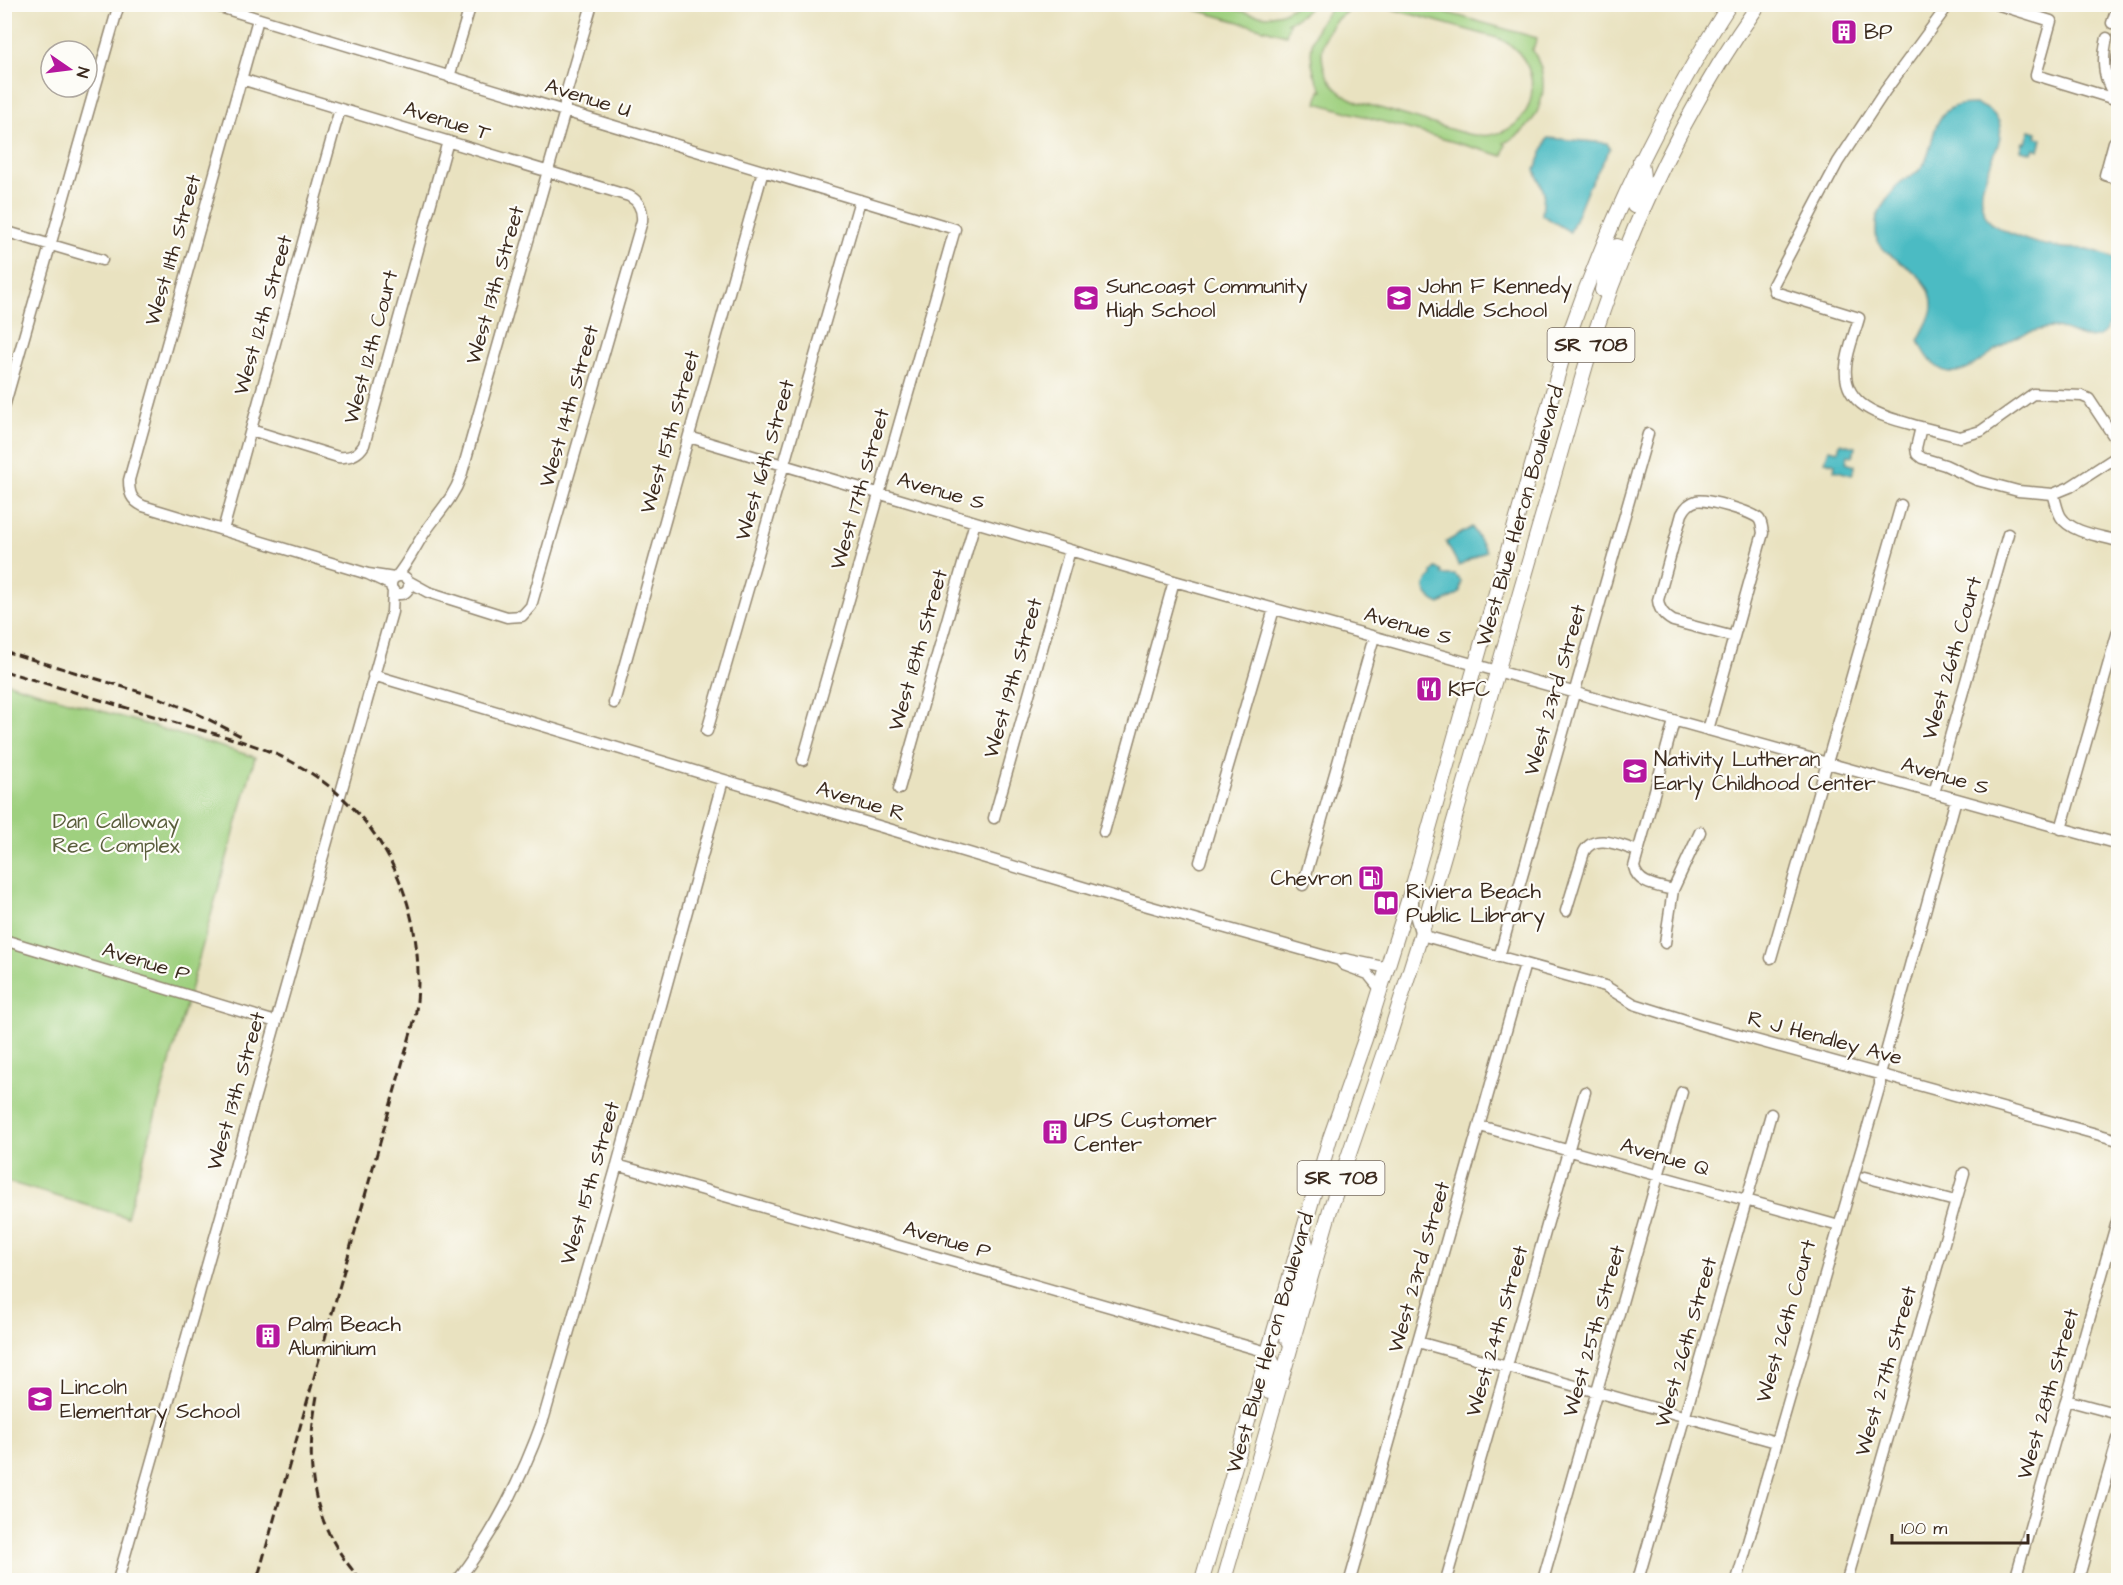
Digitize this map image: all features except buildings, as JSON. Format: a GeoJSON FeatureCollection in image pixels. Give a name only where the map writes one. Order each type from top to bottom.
{"type":"FeatureCollection","features":[{"type":"Feature","properties":{"kind":"main road","name":"West Blue Heron Boulevard"},"geometry":{"type":"LineString","coordinates":[[1202,1581],[1330,1138],[1381,990],[1413,885],[1569,335],[1600,251],[1640,160],[1697,58],[1731,4]]}},
{"type":"Feature","properties":{"kind":"main road","name":"West Blue Heron Boulevard"},"geometry":{"type":"LineString","coordinates":[[1224,1581],[1334,1200],[1421,935],[1574,401],[1605,303],[1630,238],[1668,156],[1720,62],[1759,4]]}},
{"type":"Feature","properties":{"kind":"main road"},"geometry":{"type":"LineString","coordinates":[[1658,127],[1660,141],[1668,156]]}},
{"type":"Feature","properties":{"kind":"main road"},"geometry":{"type":"LineString","coordinates":[[1605,303],[1600,294],[1606,271],[1644,183],[1645,175],[1640,160]]}},
{"type":"Feature","properties":{"kind":"main road"},"geometry":{"type":"LineString","coordinates":[[1291,1345],[1284,1333],[1307,1249],[1302,1231]]}},
{"type":"Feature","properties":{"kind":"main road"},"geometry":{"type":"LineString","coordinates":[[1259,1456],[1253,1448],[1271,1386],[1274,1366],[1267,1352]]}},
{"type":"Feature","properties":{"kind":"street"},"geometry":{"type":"LineString","coordinates":[[4,407],[119,4]]}},
{"type":"Feature","properties":{"kind":"street","name":"Avenue U"},"geometry":{"type":"LineString","coordinates":[[210,4],[955,229]]}},
{"type":"Feature","properties":{"kind":"street"},"geometry":{"type":"LineString","coordinates":[[449,77],[471,4]]}},
{"type":"Feature","properties":{"kind":"street","name":"West 13th Street"},"geometry":{"type":"LineString","coordinates":[[118,1581],[400,584],[407,563],[425,532],[451,498],[461,476],[565,111],[565,97],[592,4]]}},
{"type":"Feature","properties":{"kind":"street"},"geometry":{"type":"LineString","coordinates":[[1949,4],[1885,91],[1838,162],[1773,285],[1775,292],[1859,318],[1846,365],[1845,380],[1850,392],[1870,411],[1960,437],[1981,431],[2033,394],[2082,396],[2089,399],[2118,443]]}},
{"type":"Feature","properties":{"kind":"street"},"geometry":{"type":"LineString","coordinates":[[1996,4],[2051,21],[2036,75],[2118,98]]}},
{"type":"Feature","properties":{"kind":"street"},"geometry":{"type":"LineString","coordinates":[[2112,23],[2118,5]]}},
{"type":"Feature","properties":{"kind":"street","name":"West 11th Street"},"geometry":{"type":"LineString","coordinates":[[223,530],[137,503],[129,493],[129,480],[258,19]]}},
{"type":"Feature","properties":{"kind":"street"},"geometry":{"type":"LineString","coordinates":[[2107,38],[2104,55],[2105,75],[2110,88],[2118,98]]}},
{"type":"Feature","properties":{"kind":"street"},"geometry":{"type":"LineString","coordinates":[[2118,56],[2114,76],[2118,98]]}},
{"type":"Feature","properties":{"kind":"street","name":"Avenue T"},"geometry":{"type":"LineString","coordinates":[[241,80],[548,171],[628,196],[639,204]]}},
{"type":"Feature","properties":{"kind":"street","name":"West 12th Street"},"geometry":{"type":"LineString","coordinates":[[223,530],[340,109]]}},
{"type":"Feature","properties":{"kind":"street","name":"West 12th Court"},"geometry":{"type":"LineString","coordinates":[[251,430],[338,457],[345,458],[360,451],[364,445],[447,141]]}},
{"type":"Feature","properties":{"kind":"street"},"geometry":{"type":"LineString","coordinates":[[2118,143],[2114,142],[2104,175],[2118,179]]}},
{"type":"Feature","properties":{"kind":"street","name":"West 15th Street"},"geometry":{"type":"LineString","coordinates":[[614,703],[763,171]]}},
{"type":"Feature","properties":{"kind":"street","name":"West 16th Street"},"geometry":{"type":"LineString","coordinates":[[707,731],[860,200]]}},
{"type":"Feature","properties":{"kind":"street","name":"West 14th Street"},"geometry":{"type":"LineString","coordinates":[[400,584],[507,617],[522,616],[531,606],[642,221],[643,214],[639,204]]}},
{"type":"Feature","properties":{"kind":"street","name":"West 17th Street"},"geometry":{"type":"LineString","coordinates":[[803,760],[955,229]]}},
{"type":"Feature","properties":{"kind":"street"},"geometry":{"type":"LineString","coordinates":[[4,231],[102,260]]}},
{"type":"Feature","properties":{"kind":"street"},"geometry":{"type":"LineString","coordinates":[[1922,427],[1916,448],[1917,454],[1922,458],[1945,465],[1977,480],[2011,490],[2054,494],[2070,487],[2118,456]]}},
{"type":"Feature","properties":{"kind":"street","name":"West 23rd Street"},"geometry":{"type":"LineString","coordinates":[[1498,957],[1648,434]]}},
{"type":"Feature","properties":{"kind":"street","name":"Avenue S"},"geometry":{"type":"LineString","coordinates":[[689,437],[1174,581],[2118,844]]}},
{"type":"Feature","properties":{"kind":"street"},"geometry":{"type":"LineString","coordinates":[[2054,494],[2061,517],[2068,525],[2118,541]]}},
{"type":"Feature","properties":{"kind":"street"},"geometry":{"type":"LineString","coordinates":[[1708,730],[1762,537],[1762,528],[1760,520],[1751,514],[1706,501],[1696,501],[1682,514],[1658,600],[1667,618],[1734,637]]}},
{"type":"Feature","properties":{"kind":"street"},"geometry":{"type":"LineString","coordinates":[[1771,958],[1901,505]]}},
{"type":"Feature","properties":{"kind":"street","name":"West 18th Street"},"geometry":{"type":"LineString","coordinates":[[899,789],[975,522]]}},
{"type":"Feature","properties":{"kind":"street"},"geometry":{"type":"LineString","coordinates":[[223,530],[400,584]]}},
{"type":"Feature","properties":{"kind":"street","name":"West 26th Court"},"geometry":{"type":"LineString","coordinates":[[1934,793],[2008,534]]}},
{"type":"Feature","properties":{"kind":"street","name":"West 19th Street"},"geometry":{"type":"LineString","coordinates":[[994,818],[1070,550]]}},
{"type":"Feature","properties":{"kind":"street"},"geometry":{"type":"LineString","coordinates":[[1104,832],[1174,581]]}},
{"type":"Feature","properties":{"kind":"street"},"geometry":{"type":"LineString","coordinates":[[1200,862],[1274,609]]}},
{"type":"Feature","properties":{"kind":"street"},"geometry":{"type":"LineString","coordinates":[[2061,829],[2118,631]]}},
{"type":"Feature","properties":{"kind":"street"},"geometry":{"type":"LineString","coordinates":[[1303,885],[1374,637]]}},
{"type":"Feature","properties":{"kind":"street","name":"Avenue R"},"geometry":{"type":"LineString","coordinates":[[373,675],[1108,895],[1339,960],[1345,959],[1388,968]]}},
{"type":"Feature","properties":{"kind":"street"},"geometry":{"type":"LineString","coordinates":[[1673,890],[1640,880],[1634,867],[1674,721]]}},
{"type":"Feature","properties":{"kind":"street","name":"West 15th Street"},"geometry":{"type":"LineString","coordinates":[[458,1581],[494,1528],[532,1452],[544,1417],[617,1165],[723,780]]}},
{"type":"Feature","properties":{"kind":"street","name":"West 26th Court"},"geometry":{"type":"LineString","coordinates":[[1735,1581],[1956,799]]}},
{"type":"Feature","properties":{"kind":"street"},"geometry":{"type":"LineString","coordinates":[[1665,943],[1673,890],[1700,832]]}},
{"type":"Feature","properties":{"kind":"street"},"geometry":{"type":"LineString","coordinates":[[1566,911],[1582,856],[1588,846],[1602,841],[1638,851]]}},
{"type":"Feature","properties":{"kind":"street"},"geometry":{"type":"LineString","coordinates":[[1413,885],[1413,908],[1421,935],[1525,964]]}},
{"type":"Feature","properties":{"kind":"street","name":"Avenue P"},"geometry":{"type":"LineString","coordinates":[[4,940],[276,1022]]}},
{"type":"Feature","properties":{"kind":"street","name":"Avenue R"},"geometry":{"type":"LineString","coordinates":[[1339,960],[1344,965],[1368,975],[1381,990]]}},
{"type":"Feature","properties":{"kind":"street","name":"West 23rd Street"},"geometry":{"type":"LineString","coordinates":[[1350,1581],[1525,964]]}},
{"type":"Feature","properties":{"kind":"street","name":"R J Hendley Ave"},"geometry":{"type":"LineString","coordinates":[[1525,964],[1605,986],[1634,1004],[1655,1011],[2118,1140]]}},
{"type":"Feature","properties":{"kind":"street","name":"West 24th Street"},"geometry":{"type":"LineString","coordinates":[[1446,1581],[1585,1092]]}},
{"type":"Feature","properties":{"kind":"street","name":"West 25th Street"},"geometry":{"type":"LineString","coordinates":[[1543,1581],[1682,1092]]}},
{"type":"Feature","properties":{"kind":"street","name":"West 26th Street"},"geometry":{"type":"LineString","coordinates":[[1638,1581],[1771,1114]]}},
{"type":"Feature","properties":{"kind":"street","name":"Avenue Q"},"geometry":{"type":"LineString","coordinates":[[1480,1126],[1837,1226]]}},
{"type":"Feature","properties":{"kind":"street","name":"Avenue P"},"geometry":{"type":"LineString","coordinates":[[617,1165],[1267,1352]]}},
{"type":"Feature","properties":{"kind":"street","name":"West 27th Street"},"geometry":{"type":"LineString","coordinates":[[1847,1581],[1964,1173]]}},
{"type":"Feature","properties":{"kind":"street"},"geometry":{"type":"LineString","coordinates":[[1865,1177],[1955,1201]]}},
{"type":"Feature","properties":{"kind":"street","name":"West 28th Street"},"geometry":{"type":"LineString","coordinates":[[2015,1581],[2118,1218]]}},
{"type":"Feature","properties":{"kind":"street"},"geometry":{"type":"LineString","coordinates":[[1418,1342],[1774,1441]]}},
{"type":"Feature","properties":{"kind":"street"},"geometry":{"type":"LineString","coordinates":[[2066,1400],[2118,1414]]}},
{"type":"Feature","properties":{"kind":"street"},"geometry":{"type":"LineString","coordinates":[[2078,1581],[2118,1439]]}},
{"type":"Feature","properties":{"kind":"green space"},"geometry":{"type":"Polygon","coordinates":[[[1178,5],[1220,5],[1267,16],[1282,13],[1296,5],[1312,5],[1303,14],[1287,23],[1289,24],[1286,35],[1178,5]]]}},
{"type":"Feature","properties":{"kind":"green space"},"geometry":{"type":"Polygon","coordinates":[[[1336,5],[1362,5],[1420,5],[1537,38],[1532,49],[1539,62],[1543,90],[1535,115],[1528,126],[1517,136],[1504,143],[1506,145],[1503,156],[1317,103],[1320,91],[1323,91],[1313,68],[1312,45],[1319,24],[1336,5]],[[1362,5],[1345,13],[1333,24],[1325,37],[1322,52],[1324,67],[1330,81],[1342,93],[1358,102],[1469,134],[1491,135],[1508,129],[1521,119],[1529,105],[1532,90],[1530,74],[1524,59],[1513,47],[1497,38],[1385,7],[1362,5]]]}},
{"type":"Feature","properties":{"kind":"green space","name":"Dan Calloway Rec Complex"},"geometry":{"type":"Polygon","coordinates":[[[5,682],[255,757],[127,1217],[5,1181],[5,682]]]}},
{"type":"Feature","properties":{"kind":"water"},"geometry":{"type":"Polygon","coordinates":[[[1976,104],[1994,114],[2000,126],[1999,141],[1982,190],[1982,207],[1991,223],[2035,243],[2087,249],[2118,259],[2118,299],[2108,328],[2096,337],[2084,337],[2054,328],[2033,331],[2012,340],[1969,367],[1956,372],[1943,371],[1931,361],[1919,341],[1931,312],[1930,294],[1925,283],[1916,274],[1886,252],[1879,244],[1876,223],[1878,213],[1895,188],[1923,166],[1936,127],[1943,114],[1955,106],[1976,104]]]}},
{"type":"Feature","properties":{"kind":"water"},"geometry":{"type":"Polygon","coordinates":[[[2030,130],[2037,132],[2036,137],[2042,139],[2039,150],[2034,148],[2032,153],[2021,150],[2030,130]]]}},
{"type":"Feature","properties":{"kind":"water"},"geometry":{"type":"Polygon","coordinates":[[[1548,138],[1607,143],[1610,149],[1587,190],[1570,232],[1542,215],[1544,192],[1535,170],[1548,138]]]}},
{"type":"Feature","properties":{"kind":"water"},"geometry":{"type":"Polygon","coordinates":[[[1840,443],[1855,447],[1853,456],[1848,455],[1846,462],[1855,465],[1852,475],[1834,470],[1835,464],[1825,461],[1829,449],[1838,451],[1840,443]]]}},
{"type":"Feature","properties":{"kind":"water"},"geometry":{"type":"Polygon","coordinates":[[[1472,527],[1486,551],[1459,566],[1446,542],[1472,527]]]}},
{"type":"Feature","properties":{"kind":"water"},"geometry":{"type":"Polygon","coordinates":[[[1436,568],[1441,570],[1443,575],[1455,575],[1461,581],[1460,593],[1440,604],[1428,596],[1425,588],[1436,568]]]}},
{"type":"Feature","properties":{"kind":"railway"},"geometry":{"type":"LineString","coordinates":[[4,651],[157,697],[194,712],[241,736]]}},
{"type":"Feature","properties":{"kind":"railway"},"geometry":{"type":"LineString","coordinates":[[4,671],[242,742],[272,752],[299,766],[330,787],[357,813],[379,842],[396,873],[409,907],[416,943],[418,980],[415,1018],[257,1580]]}},
{"type":"Feature","properties":{"kind":"railway"},"geometry":{"type":"LineString","coordinates":[[317,1396],[311,1447],[315,1494],[331,1538],[361,1580]]}},
{"type":"Feature","properties":{"kind":"place","name":"BP"},"geometry":{"type":"Point","coordinates":[1844,32]}},
{"type":"Feature","properties":{"kind":"place","name":"Suncoast Community High School"},"geometry":{"type":"Point","coordinates":[1086,298]}},
{"type":"Feature","properties":{"kind":"place","name":"John F Kennedy Middle School"},"geometry":{"type":"Point","coordinates":[1399,298]}},
{"type":"Feature","properties":{"kind":"place","name":"KFC"},"geometry":{"type":"Point","coordinates":[1429,689]}},
{"type":"Feature","properties":{"kind":"place","name":"Nativity Lutheran Early Childhood Center"},"geometry":{"type":"Point","coordinates":[1635,771]}},
{"type":"Feature","properties":{"kind":"place","name":"Chevron"},"geometry":{"type":"Point","coordinates":[1371,878]}},
{"type":"Feature","properties":{"kind":"place","name":"Riviera Beach Public Library"},"geometry":{"type":"Point","coordinates":[1386,903]}},
{"type":"Feature","properties":{"kind":"place","name":"UPS Customer Center"},"geometry":{"type":"Point","coordinates":[1055,1132]}},
{"type":"Feature","properties":{"kind":"place","name":"Palm Beach Aluminium"},"geometry":{"type":"Point","coordinates":[268,1336]}},
{"type":"Feature","properties":{"kind":"place","name":"Lincoln Elementary School"},"geometry":{"type":"Point","coordinates":[40,1399]}}]}
